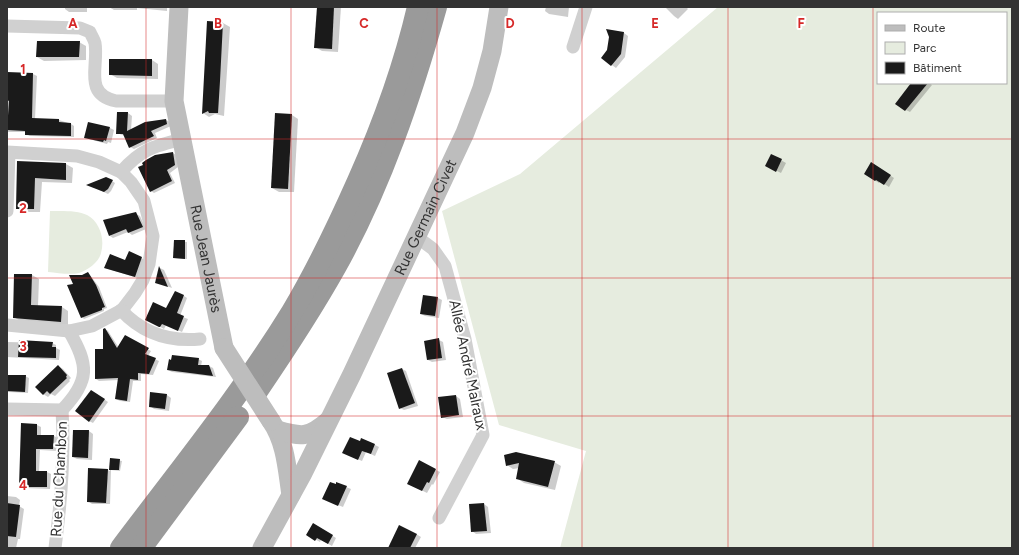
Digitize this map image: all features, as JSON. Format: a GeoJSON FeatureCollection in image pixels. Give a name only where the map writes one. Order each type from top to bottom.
{"type":"FeatureCollection","features":[{"type":"Feature","properties":{"kind":"highway"},"geometry":{"type":"LineString","coordinates":[[121,548],[220,418],[253,370],[292,312],[336,233],[393,97],[410,44],[418,7]]}},
{"type":"Feature","properties":{"kind":"highway"},"geometry":{"type":"LineString","coordinates":[[141,548],[211,456],[275,365],[308,316],[337,264],[367,203],[392,144],[419,68],[436,7]]}},
{"type":"Feature","properties":{"kind":"street","name":"Rue Jean Jaurès"},"geometry":{"type":"LineString","coordinates":[[179,7],[174,100],[183,139],[218,325],[224,348],[274,426],[285,453],[291,495]]}},
{"type":"Feature","properties":{"kind":"street","name":"Rue Germain Civet"},"geometry":{"type":"LineString","coordinates":[[262,548],[329,420],[465,133],[482,88],[492,50],[500,7]]}},
{"type":"Feature","properties":{"kind":"street"},"geometry":{"type":"LineString","coordinates":[[573,47],[586,7]]}},
{"type":"Feature","properties":{"kind":"street"},"geometry":{"type":"LineString","coordinates":[[7,26],[80,28],[90,32],[95,42],[95,86],[100,94],[107,99],[116,101],[174,100]]}},
{"type":"Feature","properties":{"kind":"street"},"geometry":{"type":"LineString","coordinates":[[121,172],[132,160],[144,151],[161,144],[183,139]]}},
{"type":"Feature","properties":{"kind":"street"},"geometry":{"type":"LineString","coordinates":[[7,211],[8,152],[77,156],[99,162],[121,172],[131,182],[144,201],[153,236],[149,264],[143,280],[135,293],[121,310],[92,326],[69,331],[7,325]]}},
{"type":"Feature","properties":{"kind":"street","name":"Allée André Malraux"},"geometry":{"type":"LineString","coordinates":[[417,237],[433,249],[445,266],[465,339],[483,435],[439,518]]}},
{"type":"Feature","properties":{"kind":"street"},"geometry":{"type":"LineString","coordinates":[[121,310],[130,320],[146,331],[167,338],[190,340],[200,339]]}},
{"type":"Feature","properties":{"kind":"street","name":"Rue du Chambon"},"geometry":{"type":"LineString","coordinates":[[7,409],[62,410],[75,397],[82,383],[84,364],[69,331]]}},
{"type":"Feature","properties":{"kind":"street","name":"Rue du Chambon"},"geometry":{"type":"LineString","coordinates":[[55,548],[61,501],[64,432],[62,410]]}},
{"type":"Feature","properties":{"kind":"street"},"geometry":{"type":"LineString","coordinates":[[274,426],[297,435],[309,435],[317,431],[329,420]]}},
{"type":"Feature","properties":{"kind":"green space"},"geometry":{"type":"Polygon","coordinates":[[[718,7],[1012,7],[1012,548],[560,548],[586,451],[499,425],[442,211],[520,174],[718,7]]]}},
{"type":"Feature","properties":{"kind":"green space"},"geometry":{"type":"Polygon","coordinates":[[[50,211],[83,213],[91,218],[98,226],[102,237],[101,253],[98,260],[89,268],[75,274],[48,272],[50,211]]]}},
{"type":"Feature","properties":{"kind":"building"},"geometry":{"type":"Polygon","coordinates":[[[317,7],[334,7],[332,49],[314,48],[317,7]]]}},
{"type":"Feature","properties":{"kind":"building"},"geometry":{"type":"Polygon","coordinates":[[[207,21],[223,22],[220,81],[218,113],[209,113],[208,111],[202,114],[207,21]]]}},
{"type":"Feature","properties":{"kind":"building"},"geometry":{"type":"Polygon","coordinates":[[[606,29],[624,32],[621,54],[611,66],[601,58],[607,50],[609,37],[606,29]]]}},
{"type":"Feature","properties":{"kind":"building"},"geometry":{"type":"Polygon","coordinates":[[[37,41],[80,41],[79,57],[36,57],[37,41]]]}},
{"type":"Feature","properties":{"kind":"building"},"geometry":{"type":"Polygon","coordinates":[[[109,59],[152,59],[152,76],[109,75],[109,59]]]}},
{"type":"Feature","properties":{"kind":"building"},"geometry":{"type":"Polygon","coordinates":[[[7,72],[33,73],[32,118],[59,119],[59,122],[71,123],[71,136],[25,135],[25,131],[7,130],[9,101],[7,100],[7,72]]]}},
{"type":"Feature","properties":{"kind":"building"},"geometry":{"type":"Polygon","coordinates":[[[910,84],[927,84],[905,111],[895,104],[910,84]]]}},
{"type":"Feature","properties":{"kind":"building"},"geometry":{"type":"Polygon","coordinates":[[[117,112],[128,112],[127,131],[145,122],[166,119],[167,124],[151,131],[154,136],[129,148],[123,134],[116,134],[117,112]]]}},
{"type":"Feature","properties":{"kind":"building"},"geometry":{"type":"Polygon","coordinates":[[[275,113],[292,114],[288,189],[271,188],[275,113]]]}},
{"type":"Feature","properties":{"kind":"building"},"geometry":{"type":"Polygon","coordinates":[[[88,122],[110,127],[106,141],[104,140],[103,142],[84,138],[88,122]]]}},
{"type":"Feature","properties":{"kind":"building"},"geometry":{"type":"Polygon","coordinates":[[[173,152],[175,165],[167,170],[172,181],[150,192],[138,167],[143,165],[142,163],[155,155],[173,152]]]}},
{"type":"Feature","properties":{"kind":"building"},"geometry":{"type":"Polygon","coordinates":[[[771,154],[782,159],[776,172],[765,166],[771,154]]]}},
{"type":"Feature","properties":{"kind":"building"},"geometry":{"type":"Polygon","coordinates":[[[17,161],[66,163],[66,180],[35,178],[34,209],[16,209],[17,161]]]}},
{"type":"Feature","properties":{"kind":"building"},"geometry":{"type":"Polygon","coordinates":[[[871,162],[891,175],[884,185],[864,174],[871,162]]]}},
{"type":"Feature","properties":{"kind":"building"},"geometry":{"type":"Polygon","coordinates":[[[106,177],[113,180],[108,189],[104,192],[86,185],[106,177]]]}},
{"type":"Feature","properties":{"kind":"building"},"geometry":{"type":"Polygon","coordinates":[[[136,212],[143,227],[128,233],[126,229],[109,236],[103,220],[136,212]]]}},
{"type":"Feature","properties":{"kind":"building"},"geometry":{"type":"Polygon","coordinates":[[[174,240],[185,240],[185,259],[173,258],[174,240]]]}},
{"type":"Feature","properties":{"kind":"building"},"geometry":{"type":"Polygon","coordinates":[[[129,251],[142,257],[135,277],[104,268],[110,254],[125,260],[129,251]]]}},
{"type":"Feature","properties":{"kind":"building"},"geometry":{"type":"Polygon","coordinates":[[[159,266],[168,287],[155,283],[159,266]]]}},
{"type":"Feature","properties":{"kind":"building"},"geometry":{"type":"Polygon","coordinates":[[[88,272],[96,285],[105,307],[102,308],[102,310],[81,318],[67,285],[73,284],[69,275],[82,275],[88,272]]]}},
{"type":"Feature","properties":{"kind":"building"},"geometry":{"type":"Polygon","coordinates":[[[14,274],[32,274],[31,305],[62,306],[61,322],[13,318],[14,274]]]}},
{"type":"Feature","properties":{"kind":"building"},"geometry":{"type":"Polygon","coordinates":[[[175,291],[184,295],[177,313],[184,316],[178,331],[162,324],[159,327],[145,320],[153,302],[166,308],[175,291]]]}},
{"type":"Feature","properties":{"kind":"building"},"geometry":{"type":"Polygon","coordinates":[[[423,295],[438,297],[435,316],[420,314],[423,295]]]}},
{"type":"Feature","properties":{"kind":"building"},"geometry":{"type":"Polygon","coordinates":[[[105,328],[117,348],[125,335],[149,348],[145,354],[156,358],[149,374],[138,373],[138,380],[130,379],[127,401],[115,399],[118,378],[95,379],[95,349],[103,349],[103,329],[105,328]]]}},
{"type":"Feature","properties":{"kind":"building"},"geometry":{"type":"Polygon","coordinates":[[[439,338],[442,358],[427,360],[424,341],[439,338]]]}},
{"type":"Feature","properties":{"kind":"building"},"geometry":{"type":"Polygon","coordinates":[[[19,340],[53,342],[52,347],[56,347],[56,358],[18,357],[19,340]]]}},
{"type":"Feature","properties":{"kind":"building"},"geometry":{"type":"Polygon","coordinates":[[[172,355],[199,358],[198,365],[209,365],[213,376],[167,370],[169,359],[171,360],[172,355]]]}},
{"type":"Feature","properties":{"kind":"building"},"geometry":{"type":"Polygon","coordinates":[[[58,365],[67,375],[67,378],[50,394],[47,391],[43,395],[35,387],[58,365]]]}},
{"type":"Feature","properties":{"kind":"building"},"geometry":{"type":"Polygon","coordinates":[[[402,368],[415,403],[399,409],[387,373],[402,368]]]}},
{"type":"Feature","properties":{"kind":"building"},"geometry":{"type":"Polygon","coordinates":[[[7,375],[26,375],[25,392],[7,391],[7,375]]]}},
{"type":"Feature","properties":{"kind":"building"},"geometry":{"type":"Polygon","coordinates":[[[91,390],[105,399],[89,422],[75,411],[91,390]]]}},
{"type":"Feature","properties":{"kind":"building"},"geometry":{"type":"Polygon","coordinates":[[[150,392],[167,394],[165,409],[149,407],[150,392]]]}},
{"type":"Feature","properties":{"kind":"building"},"geometry":{"type":"Polygon","coordinates":[[[456,395],[459,415],[441,418],[438,397],[456,395]]]}},
{"type":"Feature","properties":{"kind":"building"},"geometry":{"type":"Polygon","coordinates":[[[21,423],[37,424],[37,435],[54,435],[53,449],[36,449],[36,471],[47,471],[47,487],[19,487],[21,423]]]}},
{"type":"Feature","properties":{"kind":"building"},"geometry":{"type":"Polygon","coordinates":[[[73,430],[89,430],[88,458],[72,457],[73,430]]]}},
{"type":"Feature","properties":{"kind":"building"},"geometry":{"type":"Polygon","coordinates":[[[350,437],[360,441],[361,438],[375,444],[371,454],[362,451],[358,460],[342,453],[350,437]]]}},
{"type":"Feature","properties":{"kind":"building"},"geometry":{"type":"Polygon","coordinates":[[[516,452],[555,461],[548,487],[516,479],[519,463],[506,466],[504,455],[516,452]]]}},
{"type":"Feature","properties":{"kind":"building"},"geometry":{"type":"Polygon","coordinates":[[[110,458],[120,459],[119,470],[109,470],[110,458]]]}},
{"type":"Feature","properties":{"kind":"building"},"geometry":{"type":"Polygon","coordinates":[[[419,460],[436,469],[429,483],[427,482],[422,491],[407,484],[419,460]]]}},
{"type":"Feature","properties":{"kind":"building"},"geometry":{"type":"Polygon","coordinates":[[[88,468],[108,469],[106,503],[87,502],[88,468]]]}},
{"type":"Feature","properties":{"kind":"building"},"geometry":{"type":"Polygon","coordinates":[[[330,482],[336,484],[336,482],[347,486],[338,506],[322,499],[330,482]]]}},
{"type":"Feature","properties":{"kind":"building"},"geometry":{"type":"Polygon","coordinates":[[[7,503],[20,505],[16,537],[7,536],[7,503]]]}},
{"type":"Feature","properties":{"kind":"building"},"geometry":{"type":"Polygon","coordinates":[[[484,503],[487,531],[471,532],[469,504],[484,503]]]}},
{"type":"Feature","properties":{"kind":"building"},"geometry":{"type":"Polygon","coordinates":[[[313,523],[333,535],[328,544],[317,538],[315,541],[306,535],[313,523]]]}},
{"type":"Feature","properties":{"kind":"building"},"geometry":{"type":"Polygon","coordinates":[[[399,525],[417,534],[410,548],[388,548],[399,525]]]}}]}
